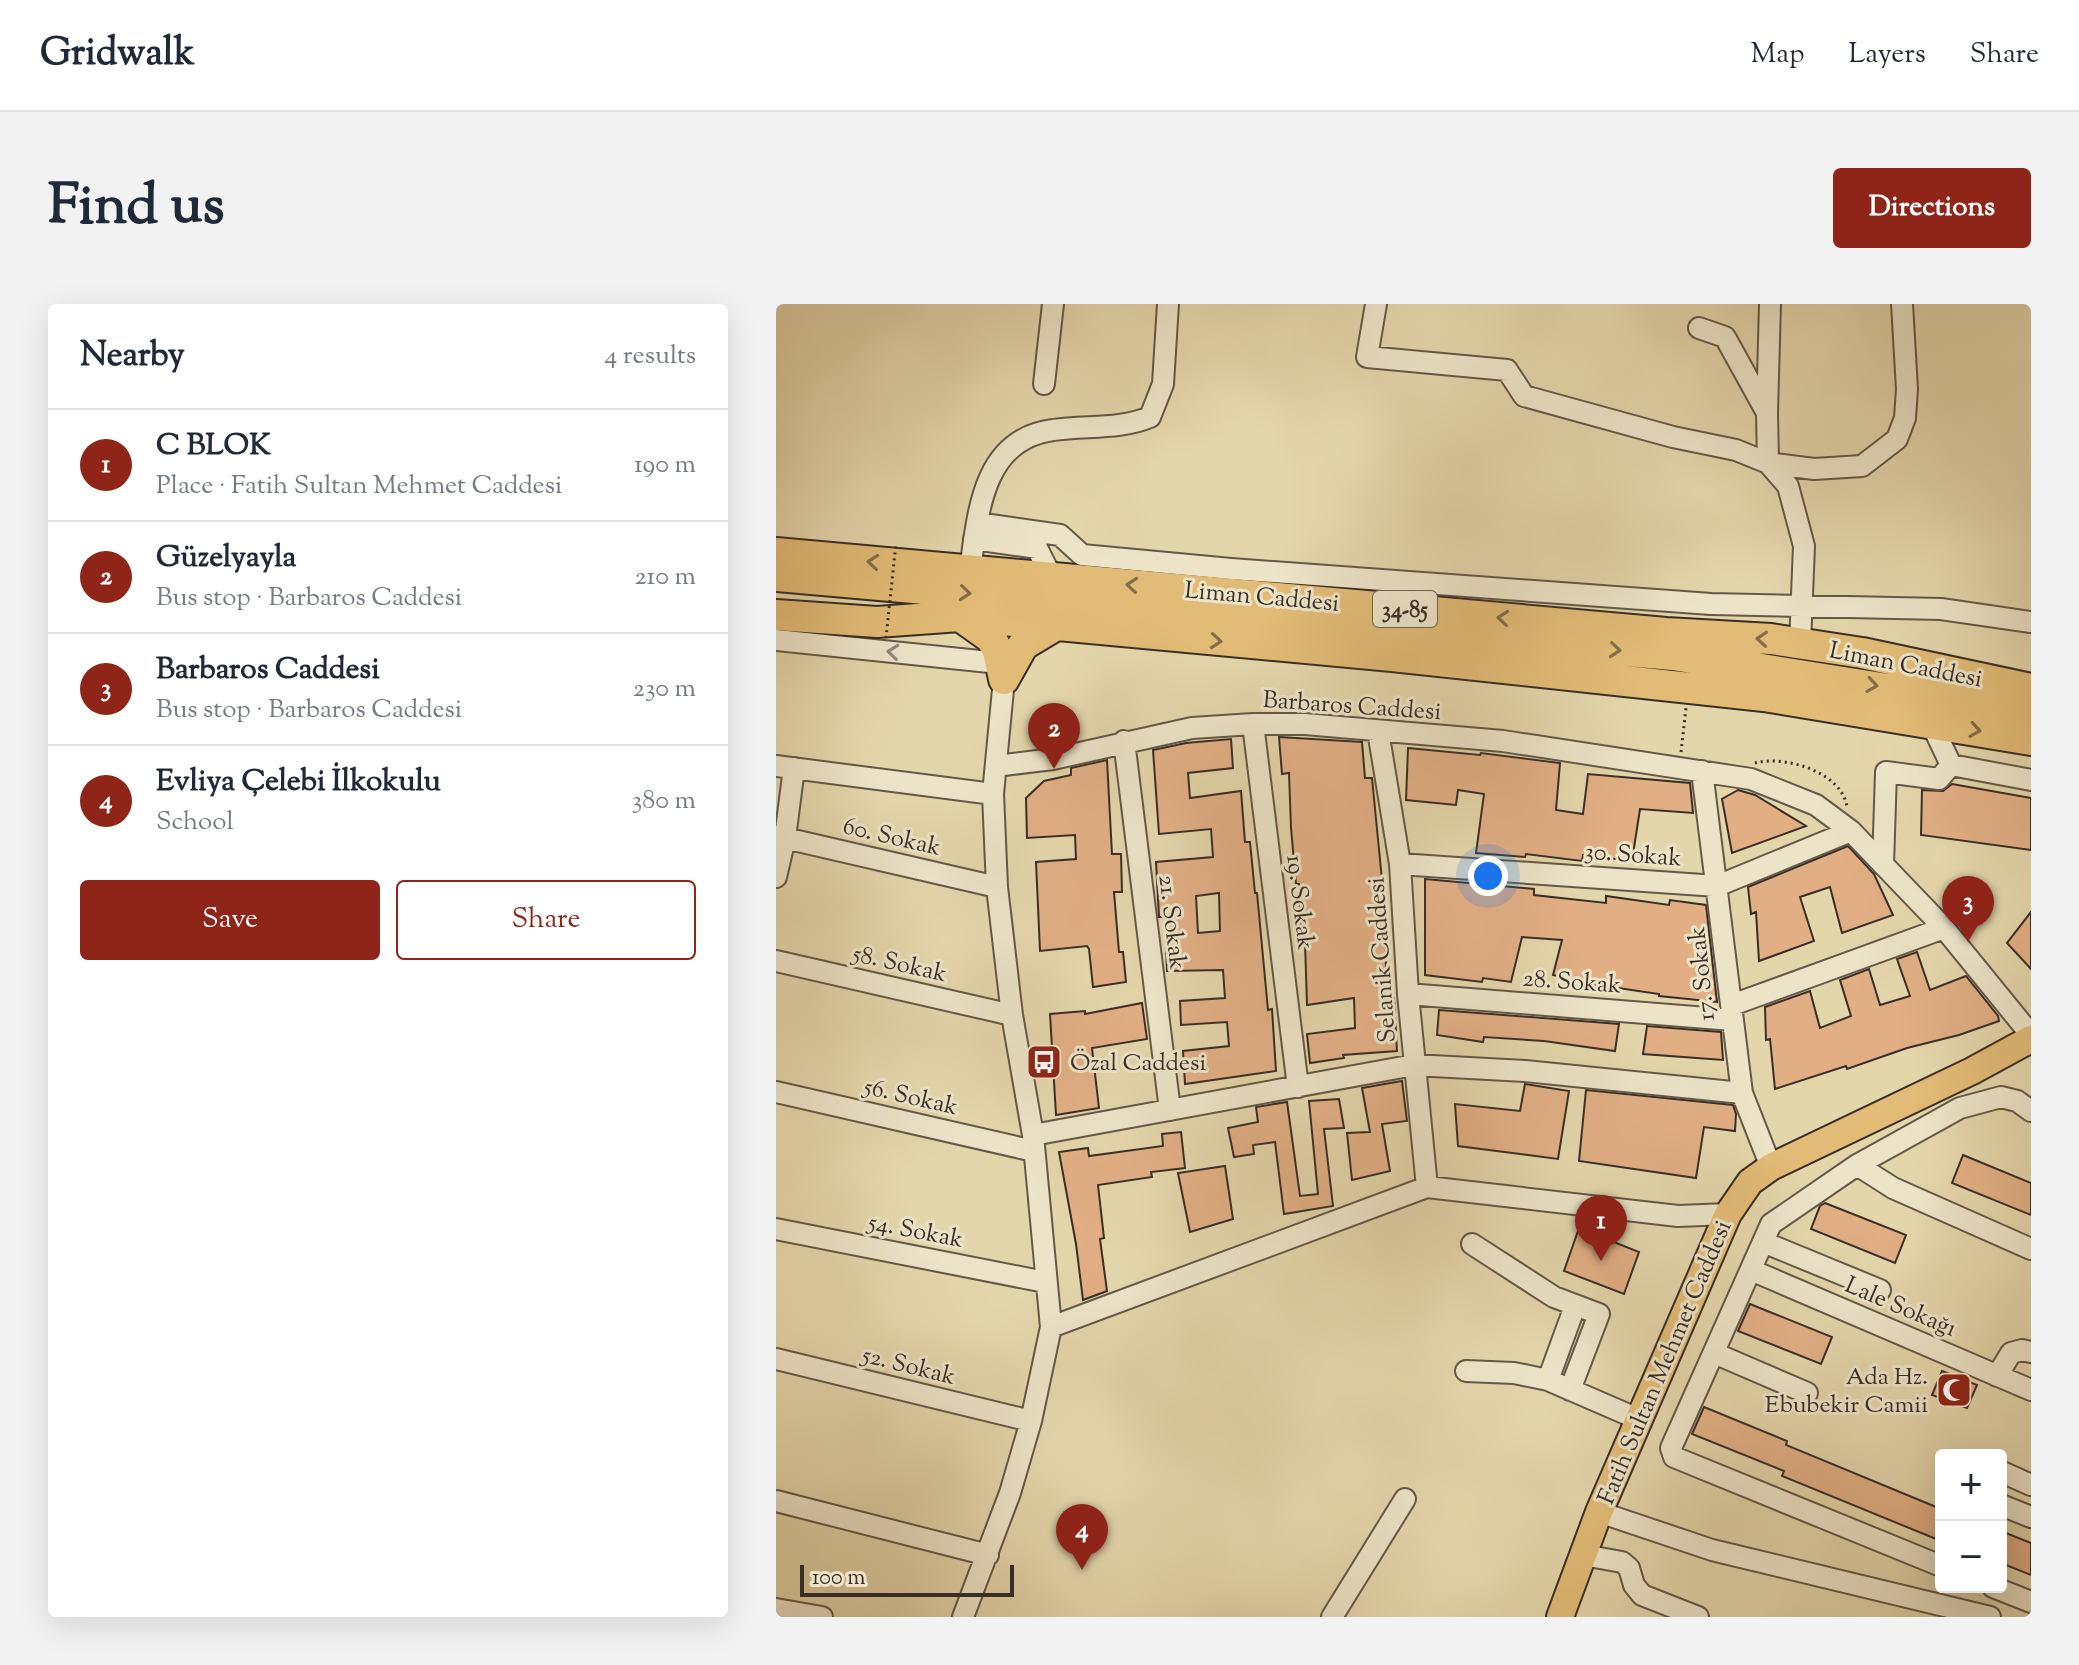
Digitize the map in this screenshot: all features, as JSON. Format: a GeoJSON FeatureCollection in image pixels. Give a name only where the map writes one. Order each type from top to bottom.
{"type":"FeatureCollection","features":[{"type":"Feature","properties":{"kind":"highway","name":"Liman Caddesi"},"geometry":{"type":"LineString","coordinates":[[776,553],[1666,633],[1771,639],[1862,653],[2031,689]]}},
{"type":"Feature","properties":{"kind":"highway","name":"Liman Caddesi"},"geometry":{"type":"LineString","coordinates":[[776,576],[1673,655],[2031,712]]}},
{"type":"Feature","properties":{"kind":"highway"},"geometry":{"type":"LineString","coordinates":[[776,599],[1392,656],[1764,696],[2031,740]]}},
{"type":"Feature","properties":{"kind":"highway"},"geometry":{"type":"LineString","coordinates":[[776,615],[877,622],[960,616],[991,638],[998,651],[1001,671]]}},
{"type":"Feature","properties":{"kind":"highway"},"geometry":{"type":"LineString","coordinates":[[1001,671],[1023,645],[1053,627]]}},
{"type":"Feature","properties":{"kind":"highway"},"geometry":{"type":"LineString","coordinates":[[1862,653],[1933,656],[2031,673]]}},
{"type":"Feature","properties":{"kind":"main road","name":"Fatih Sultan Mehmet Caddesi"},"geometry":{"type":"LineString","coordinates":[[1560,1617],[1638,1419],[1728,1214],[1750,1182],[1771,1167],[1972,1071],[2031,1037]]}},
{"type":"Feature","properties":{"kind":"street"},"geometry":{"type":"LineString","coordinates":[[1044,384],[1053,304]]}},
{"type":"Feature","properties":{"kind":"street"},"geometry":{"type":"LineString","coordinates":[[970,570],[985,482],[1003,455],[1026,439],[1052,430],[1135,424],[1150,417],[1163,384],[1168,304]]}},
{"type":"Feature","properties":{"kind":"street"},"geometry":{"type":"LineString","coordinates":[[1376,304],[1367,357],[1507,370],[1524,396],[1673,437],[1736,450],[1768,463],[1814,469],[1862,466],[1897,439],[1905,418],[1907,389],[1902,304]]}},
{"type":"Feature","properties":{"kind":"street"},"geometry":{"type":"LineString","coordinates":[[1770,304],[1768,463],[1788,486],[1804,546],[1800,644]]}},
{"type":"Feature","properties":{"kind":"street"},"geometry":{"type":"LineString","coordinates":[[1699,328],[1725,337],[1767,413]]}},
{"type":"Feature","properties":{"kind":"street"},"geometry":{"type":"LineString","coordinates":[[976,531],[1037,548],[1052,578]]}},
{"type":"Feature","properties":{"kind":"street"},"geometry":{"type":"LineString","coordinates":[[976,531],[1060,535],[1082,555],[1231,569],[1711,604],[1941,609],[2031,622]]}},
{"type":"Feature","properties":{"kind":"street"},"geometry":{"type":"LineString","coordinates":[[776,640],[1001,671],[993,794],[997,887],[1012,1015],[1033,1143],[1051,1327],[1031,1421],[1010,1493],[963,1617]]}},
{"type":"Feature","properties":{"kind":"street"},"geometry":{"type":"LineString","coordinates":[[1931,723],[1951,765]]}},
{"type":"Feature","properties":{"kind":"street","name":"19. Sokak"},"geometry":{"type":"LineString","coordinates":[[1253,724],[1298,1087]]}},
{"type":"Feature","properties":{"kind":"street","name":"Barbaros Caddesi"},"geometry":{"type":"LineString","coordinates":[[996,766],[1053,759],[1192,728],[1305,724],[1503,741],[1751,779],[1816,805],[1851,831],[1944,928],[2031,1037]]}},
{"type":"Feature","properties":{"kind":"street","name":"Selanik Caddesi"},"geometry":{"type":"LineString","coordinates":[[1378,731],[1400,864],[1408,994],[1427,1187]]}},
{"type":"Feature","properties":{"kind":"street","name":"21. Sokak"},"geometry":{"type":"LineString","coordinates":[[1124,741],[1170,1110]]}},
{"type":"Feature","properties":{"kind":"street"},"geometry":{"type":"LineString","coordinates":[[1951,765],[2031,780]]}},
{"type":"Feature","properties":{"kind":"street"},"geometry":{"type":"LineString","coordinates":[[1883,865],[1886,772],[1939,779],[1951,765]]}},
{"type":"Feature","properties":{"kind":"street"},"geometry":{"type":"LineString","coordinates":[[776,877],[785,767],[993,794]]}},
{"type":"Feature","properties":{"kind":"street","name":"17. Sokak"},"geometry":{"type":"LineString","coordinates":[[1702,771],[1742,1093],[1771,1167]]}},
{"type":"Feature","properties":{"kind":"street","name":"30. Sokak"},"geometry":{"type":"LineString","coordinates":[[1400,864],[1717,886],[1851,831]]}},
{"type":"Feature","properties":{"kind":"street","name":"60. Sokak"},"geometry":{"type":"LineString","coordinates":[[780,837],[997,887]]}},
{"type":"Feature","properties":{"kind":"street","name":"28. Sokak"},"geometry":{"type":"LineString","coordinates":[[1408,994],[1732,1012],[1944,928]]}},
{"type":"Feature","properties":{"kind":"street","name":"58. Sokak"},"geometry":{"type":"LineString","coordinates":[[776,961],[1012,1015]]}},
{"type":"Feature","properties":{"kind":"street"},"geometry":{"type":"LineString","coordinates":[[1033,1143],[1170,1110],[1414,1065],[1525,1071],[1742,1093]]}},
{"type":"Feature","properties":{"kind":"street","name":"56. Sokak"},"geometry":{"type":"LineString","coordinates":[[776,1092],[1033,1143]]}},
{"type":"Feature","properties":{"kind":"street"},"geometry":{"type":"LineString","coordinates":[[1935,1564],[1674,1457],[1671,1448],[1771,1224],[1857,1165],[1960,1108],[2001,1097],[2017,1101],[2031,1111]]}},
{"type":"Feature","properties":{"kind":"street"},"geometry":{"type":"LineString","coordinates":[[1857,1165],[1893,1188],[2031,1249]]}},
{"type":"Feature","properties":{"kind":"street"},"geometry":{"type":"LineString","coordinates":[[1051,1327],[1427,1187],[1678,1216],[1728,1214]]}},
{"type":"Feature","properties":{"kind":"street","name":"54. Sokak"},"geometry":{"type":"LineString","coordinates":[[776,1229],[1045,1282]]}},
{"type":"Feature","properties":{"kind":"street"},"geometry":{"type":"LineString","coordinates":[[1763,1242],[1880,1290]]}},
{"type":"Feature","properties":{"kind":"street"},"geometry":{"type":"LineString","coordinates":[[1472,1244],[1554,1297],[1599,1314],[1570,1390]]}},
{"type":"Feature","properties":{"kind":"street","name":"Lale Sokağı"},"geometry":{"type":"LineString","coordinates":[[1751,1270],[2031,1390]]}},
{"type":"Feature","properties":{"kind":"street"},"geometry":{"type":"LineString","coordinates":[[1548,1380],[1575,1306]]}},
{"type":"Feature","properties":{"kind":"street"},"geometry":{"type":"LineString","coordinates":[[1997,1376],[2011,1353],[2022,1350],[2031,1352]]}},
{"type":"Feature","properties":{"kind":"street"},"geometry":{"type":"LineString","coordinates":[[1714,1353],[1807,1393]]}},
{"type":"Feature","properties":{"kind":"street","name":"52. Sokak"},"geometry":{"type":"LineString","coordinates":[[776,1359],[1031,1421]]}},
{"type":"Feature","properties":{"kind":"street"},"geometry":{"type":"LineString","coordinates":[[1466,1371],[1514,1373],[1548,1380],[1638,1419]]}},
{"type":"Feature","properties":{"kind":"street"},"geometry":{"type":"LineString","coordinates":[[2007,1474],[2031,1485]]}},
{"type":"Feature","properties":{"kind":"street"},"geometry":{"type":"LineString","coordinates":[[1332,1617],[1405,1499]]}},
{"type":"Feature","properties":{"kind":"street"},"geometry":{"type":"LineString","coordinates":[[776,1501],[988,1555]]}},
{"type":"Feature","properties":{"kind":"street"},"geometry":{"type":"LineString","coordinates":[[2007,1507],[2031,1517]]}},
{"type":"Feature","properties":{"kind":"street"},"geometry":{"type":"LineString","coordinates":[[1599,1512],[1712,1550],[1990,1617]]}},
{"type":"Feature","properties":{"kind":"street"},"geometry":{"type":"LineString","coordinates":[[1583,1555],[1622,1562],[1629,1568],[1634,1585],[1642,1595],[1698,1617]]}},
{"type":"Feature","properties":{"kind":"street"},"geometry":{"type":"LineString","coordinates":[[2007,1593],[2031,1602]]}},
{"type":"Feature","properties":{"kind":"street"},"geometry":{"type":"LineString","coordinates":[[776,1609],[822,1617]]}},
{"type":"Feature","properties":{"kind":"path"},"geometry":{"type":"LineString","coordinates":[[886,638],[896,543]]}},
{"type":"Feature","properties":{"kind":"path"},"geometry":{"type":"LineString","coordinates":[[1680,767],[1688,688]]}},
{"type":"Feature","properties":{"kind":"path"},"geometry":{"type":"LineString","coordinates":[[1738,776],[1750,765],[1764,761],[1816,771],[1833,782],[1846,796],[1851,831]]}},
{"type":"Feature","properties":{"kind":"building"},"geometry":{"type":"Polygon","coordinates":[[[1279,737],[1362,742],[1365,778],[1372,778],[1382,880],[1386,967],[1390,998],[1394,998],[1397,1051],[1343,1055],[1344,1058],[1310,1063],[1307,1034],[1355,1028],[1354,998],[1307,1005],[1305,943],[1301,943],[1289,773],[1282,774],[1279,737]]]}},
{"type":"Feature","properties":{"kind":"building"},"geometry":{"type":"Polygon","coordinates":[[[1231,739],[1233,768],[1188,773],[1190,798],[1241,791],[1245,842],[1250,842],[1257,893],[1268,1010],[1272,1009],[1276,1071],[1185,1084],[1183,1051],[1229,1046],[1227,1022],[1181,1025],[1180,1001],[1225,998],[1223,970],[1167,971],[1165,917],[1159,917],[1156,862],[1213,857],[1211,829],[1159,834],[1153,750],[1231,739]],[[1219,893],[1196,896],[1198,933],[1220,931],[1219,893]]]}},
{"type":"Feature","properties":{"kind":"building"},"geometry":{"type":"Polygon","coordinates":[[[1408,748],[1560,763],[1556,810],[1583,814],[1588,774],[1690,783],[1693,813],[1640,809],[1632,861],[1583,855],[1582,861],[1526,854],[1525,857],[1476,853],[1484,794],[1458,790],[1456,805],[1406,800],[1408,748]]]}},
{"type":"Feature","properties":{"kind":"building"},"geometry":{"type":"Polygon","coordinates":[[[1107,760],[1112,854],[1121,854],[1122,892],[1114,892],[1119,952],[1123,952],[1126,982],[1093,987],[1087,946],[1040,951],[1036,862],[1076,859],[1075,835],[1027,838],[1026,798],[1044,781],[1071,775],[1071,768],[1107,760]]]}},
{"type":"Feature","properties":{"kind":"building"},"geometry":{"type":"Polygon","coordinates":[[[1952,784],[2031,798],[2031,850],[1921,835],[1922,790],[1943,791],[1952,784]]]}},
{"type":"Feature","properties":{"kind":"building"},"geometry":{"type":"Polygon","coordinates":[[[1738,790],[1755,795],[1806,826],[1732,853],[1722,799],[1738,790]]]}},
{"type":"Feature","properties":{"kind":"building"},"geometry":{"type":"Polygon","coordinates":[[[1848,846],[1874,874],[1893,915],[1842,933],[1830,887],[1800,897],[1814,941],[1759,961],[1756,912],[1751,914],[1748,887],[1848,846]]]}},
{"type":"Feature","properties":{"kind":"building"},"geometry":{"type":"Polygon","coordinates":[[[1425,879],[1534,889],[1534,895],[1606,903],[1606,896],[1669,905],[1670,900],[1706,905],[1717,1002],[1659,996],[1553,975],[1562,940],[1522,937],[1511,982],[1425,975],[1425,879]]]}},
{"type":"Feature","properties":{"kind":"building"},"geometry":{"type":"Polygon","coordinates":[[[2031,912],[2031,969],[2007,943],[2031,912]]]}},
{"type":"Feature","properties":{"kind":"building"},"geometry":{"type":"Polygon","coordinates":[[[1917,952],[1930,990],[1966,976],[1999,1021],[1775,1089],[1770,1039],[1766,1040],[1765,1007],[1810,991],[1820,1028],[1851,1016],[1840,980],[1869,969],[1880,1005],[1910,996],[1897,959],[1917,952]]]}},
{"type":"Feature","properties":{"kind":"building"},"geometry":{"type":"Polygon","coordinates":[[[1142,1003],[1147,1039],[1092,1048],[1099,1108],[1056,1115],[1050,1014],[1085,1011],[1085,1014],[1142,1003]]]}},
{"type":"Feature","properties":{"kind":"building"},"geometry":{"type":"Polygon","coordinates":[[[1439,1010],[1619,1024],[1615,1051],[1544,1041],[1484,1037],[1483,1042],[1437,1035],[1439,1010]]]}},
{"type":"Feature","properties":{"kind":"building"},"geometry":{"type":"Polygon","coordinates":[[[1647,1026],[1721,1032],[1723,1060],[1643,1054],[1647,1026]]]}},
{"type":"Feature","properties":{"kind":"building"},"geometry":{"type":"Polygon","coordinates":[[[1402,1081],[1407,1121],[1382,1124],[1390,1171],[1352,1180],[1347,1133],[1370,1132],[1362,1088],[1402,1081]]]}},
{"type":"Feature","properties":{"kind":"building"},"geometry":{"type":"Polygon","coordinates":[[[1525,1084],[1569,1091],[1558,1159],[1458,1146],[1455,1104],[1520,1111],[1525,1084]]]}},
{"type":"Feature","properties":{"kind":"building"},"geometry":{"type":"Polygon","coordinates":[[[1586,1090],[1733,1105],[1735,1131],[1704,1127],[1696,1178],[1579,1161],[1586,1090]]]}},
{"type":"Feature","properties":{"kind":"building"},"geometry":{"type":"Polygon","coordinates":[[[1339,1099],[1344,1128],[1324,1129],[1333,1206],[1284,1214],[1275,1142],[1253,1145],[1254,1154],[1234,1157],[1228,1128],[1258,1122],[1256,1107],[1287,1102],[1300,1196],[1318,1194],[1309,1101],[1339,1099]]]}},
{"type":"Feature","properties":{"kind":"building"},"geometry":{"type":"Polygon","coordinates":[[[1181,1132],[1185,1168],[1151,1172],[1152,1177],[1098,1185],[1104,1238],[1100,1239],[1107,1291],[1083,1300],[1059,1152],[1088,1148],[1089,1156],[1163,1146],[1162,1134],[1181,1132]]]}},
{"type":"Feature","properties":{"kind":"building"},"geometry":{"type":"Polygon","coordinates":[[[1963,1155],[2031,1183],[2031,1215],[1952,1183],[1963,1155]]]}},
{"type":"Feature","properties":{"kind":"building"},"geometry":{"type":"Polygon","coordinates":[[[1225,1166],[1233,1219],[1190,1232],[1178,1173],[1225,1166]]]}},
{"type":"Feature","properties":{"kind":"building"},"geometry":{"type":"Polygon","coordinates":[[[1825,1203],[1906,1235],[1895,1263],[1811,1229],[1820,1206],[1825,1203]]]}},
{"type":"Feature","properties":{"kind":"building"},"geometry":{"type":"Polygon","coordinates":[[[1579,1228],[1639,1252],[1624,1294],[1564,1271],[1579,1228]]]}},
{"type":"Feature","properties":{"kind":"building"},"geometry":{"type":"Polygon","coordinates":[[[1750,1304],[1832,1337],[1821,1364],[1738,1331],[1750,1304]]]}},
{"type":"Feature","properties":{"kind":"building","name":"Ada Hz. Ebubekir Camii"},"geometry":{"type":"Polygon","coordinates":[[[1942,1371],[1977,1385],[1967,1408],[1932,1395],[1942,1371]]]}},
{"type":"Feature","properties":{"kind":"building"},"geometry":{"type":"Polygon","coordinates":[[[1704,1407],[1787,1441],[1786,1445],[1935,1507],[1935,1539],[1782,1476],[1784,1471],[1692,1434],[1704,1407]]]}},
{"type":"Feature","properties":{"kind":"building"},"geometry":{"type":"Polygon","coordinates":[[[2007,1533],[2031,1543],[2031,1575],[2007,1565],[2007,1533]]]}},
{"type":"Feature","properties":{"kind":"place","name":"Güzelyayla"},"geometry":{"type":"Point","coordinates":[1054,769]}},
{"type":"Feature","properties":{"kind":"place","name":"Barbaros Caddesi"},"geometry":{"type":"Point","coordinates":[1968,942]}},
{"type":"Feature","properties":{"kind":"place","name":"Özal Caddesi"},"geometry":{"type":"Point","coordinates":[1044,1062]}},
{"type":"Feature","properties":{"kind":"place","name":"C BLOK"},"geometry":{"type":"Point","coordinates":[1601,1261]}},
{"type":"Feature","properties":{"kind":"place","name":"Ada Hz. Ebubekir Camii"},"geometry":{"type":"Point","coordinates":[1954,1390]}},
{"type":"Feature","properties":{"kind":"place","name":"Evliya Çelebi İlkokulu"},"geometry":{"type":"Point","coordinates":[1082,1570]}}]}
